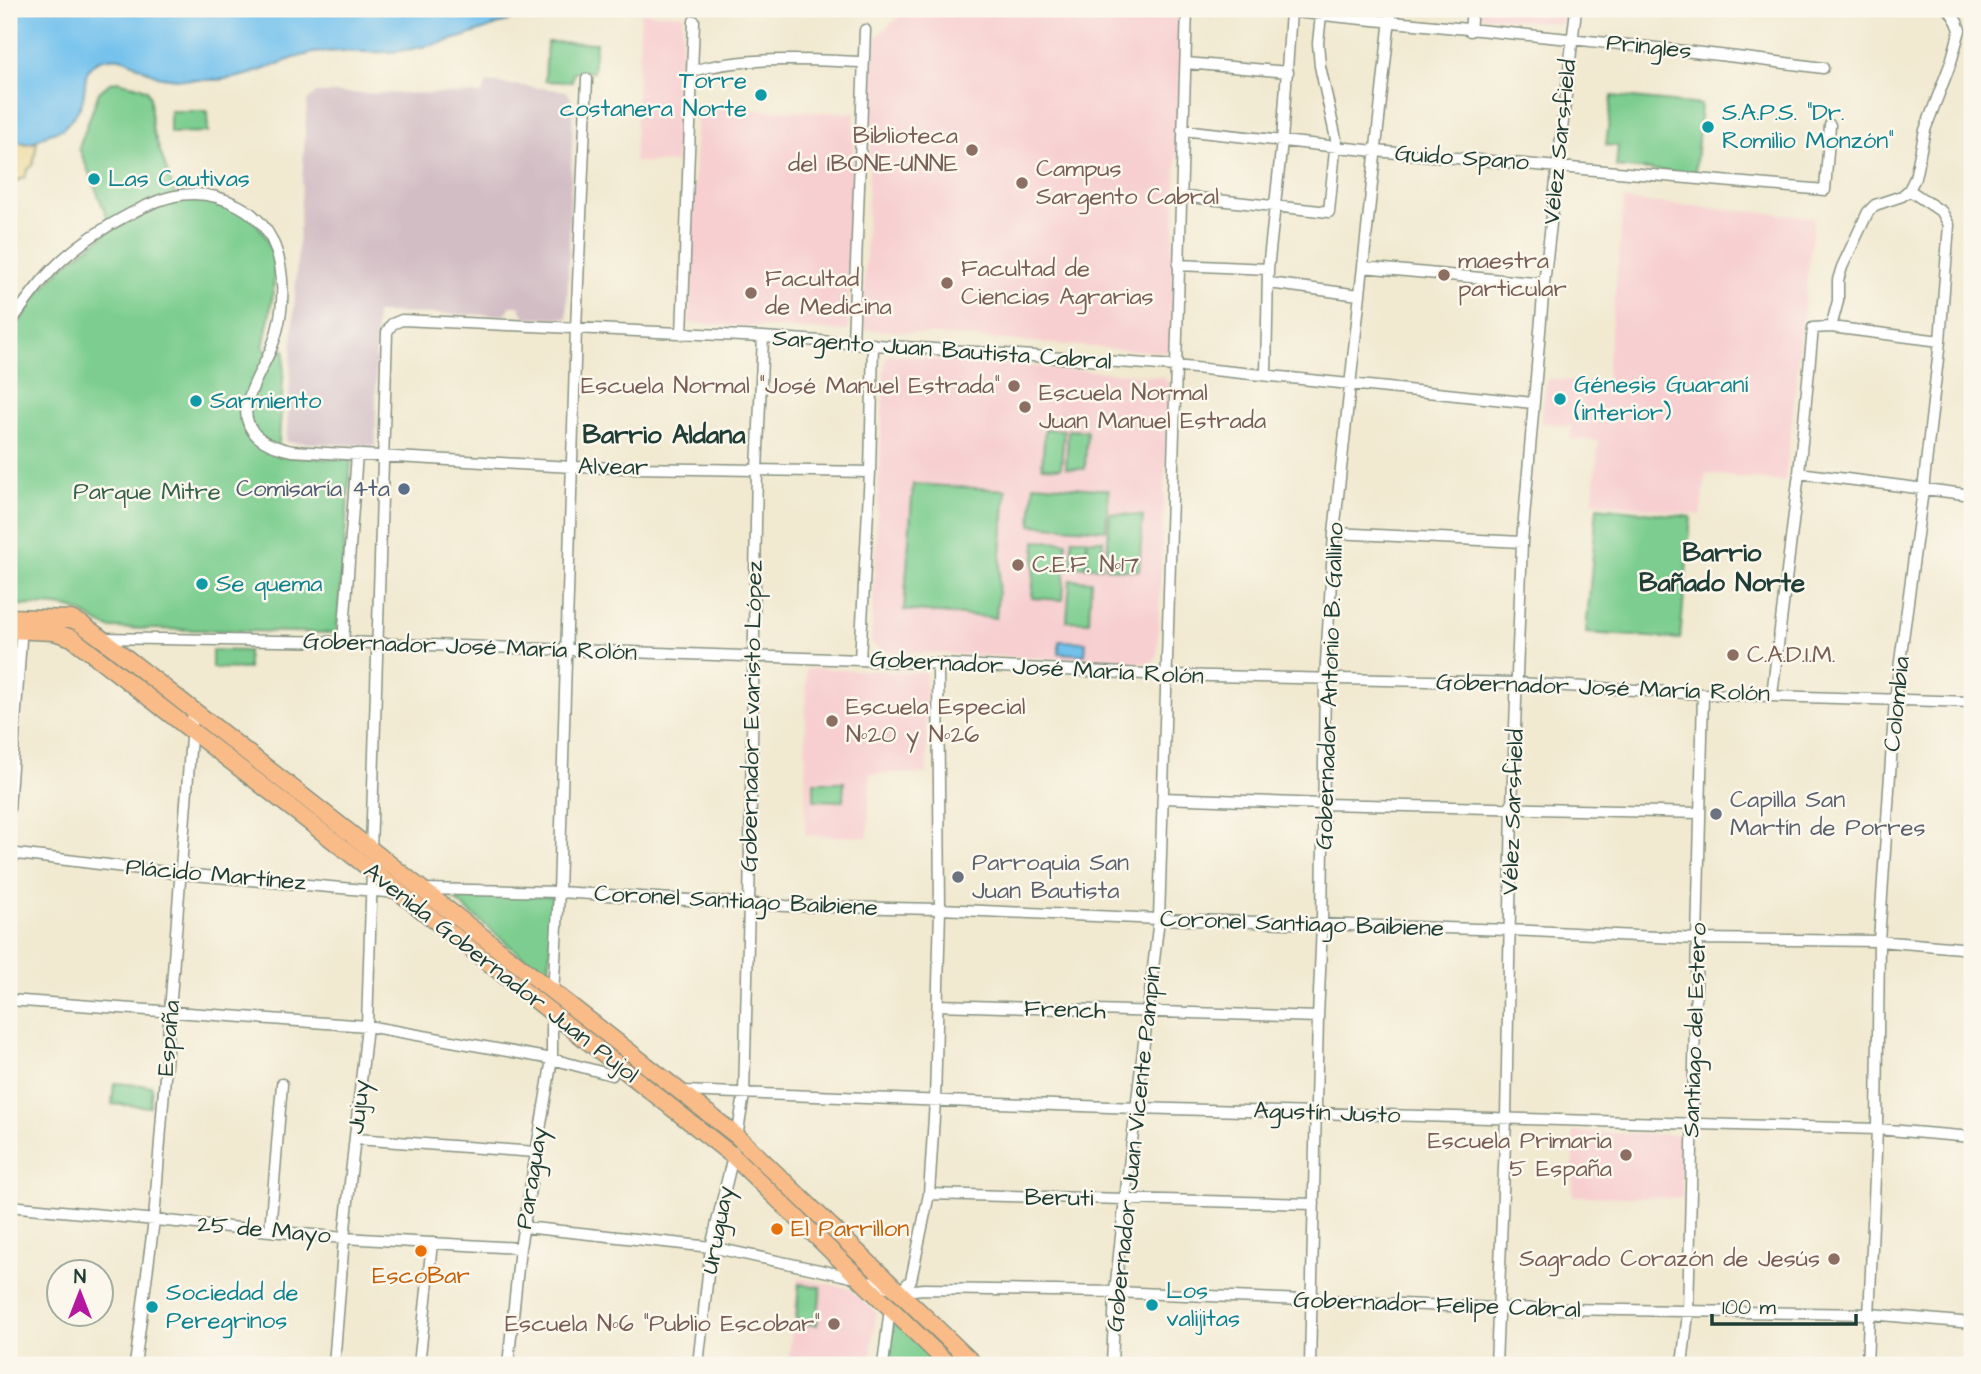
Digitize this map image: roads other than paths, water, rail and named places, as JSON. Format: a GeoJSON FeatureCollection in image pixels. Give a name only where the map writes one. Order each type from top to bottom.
{"type":"FeatureCollection","features":[{"type":"Feature","properties":{"kind":"main road","name":"Avenida Gobernador Juan Pujol"},"geometry":{"type":"LineString","coordinates":[[15,624],[71,619],[80,623],[371,849],[733,1156],[949,1365]]}},
{"type":"Feature","properties":{"kind":"main road","name":"Avenida Gobernador Juan Pujol"},"geometry":{"type":"LineString","coordinates":[[15,624],[72,638],[400,893],[553,1001],[579,1011],[737,1136],[975,1365]]}},
{"type":"Feature","properties":{"kind":"street","name":"Gobernador Juan Vicente Pampín"},"geometry":{"type":"LineString","coordinates":[[1112,1365],[1115,1292],[1159,919],[1187,9]]}},
{"type":"Feature","properties":{"kind":"street","name":"Pringles"},"geometry":{"type":"LineString","coordinates":[[1266,9],[1714,54],[1823,68]]}},
{"type":"Feature","properties":{"kind":"street","name":"Gobernador Antonio B. Gallino"},"geometry":{"type":"LineString","coordinates":[[1310,1365],[1322,925],[1325,680],[1334,533],[1391,9]]}},
{"type":"Feature","properties":{"kind":"street"},"geometry":{"type":"LineString","coordinates":[[1469,31],[1472,9]]}},
{"type":"Feature","properties":{"kind":"street","name":"Vélez Sarsfield"},"geometry":{"type":"LineString","coordinates":[[1496,1365],[1506,1118],[1512,807],[1522,542],[1544,284],[1576,9]]}},
{"type":"Feature","properties":{"kind":"street"},"geometry":{"type":"LineString","coordinates":[[1831,327],[1838,301],[1838,280],[1842,267],[1868,212],[1875,205],[1902,196],[1916,178],[1925,130],[1960,30],[1949,9]]}},
{"type":"Feature","properties":{"kind":"street"},"geometry":{"type":"LineString","coordinates":[[1266,375],[1268,269],[1282,141],[1291,12]]}},
{"type":"Feature","properties":{"kind":"street"},"geometry":{"type":"LineString","coordinates":[[1180,196],[1329,212],[1336,147],[1318,43],[1319,13]]}},
{"type":"Feature","properties":{"kind":"street"},"geometry":{"type":"LineString","coordinates":[[682,334],[694,21]]}},
{"type":"Feature","properties":{"kind":"street"},"geometry":{"type":"LineString","coordinates":[[853,342],[865,30]]}},
{"type":"Feature","properties":{"kind":"street"},"geometry":{"type":"LineString","coordinates":[[692,71],[720,64],[779,60],[864,62]]}},
{"type":"Feature","properties":{"kind":"street"},"geometry":{"type":"LineString","coordinates":[[1186,64],[1288,72]]}},
{"type":"Feature","properties":{"kind":"street","name":"Paraguay"},"geometry":{"type":"LineString","coordinates":[[508,1365],[520,1248],[552,1059],[576,328],[587,79]]}},
{"type":"Feature","properties":{"kind":"street","name":"Guido Spano"},"geometry":{"type":"LineString","coordinates":[[1182,130],[1375,151],[1825,190],[1830,125]]}},
{"type":"Feature","properties":{"kind":"street","name":"Colombia"},"geometry":{"type":"LineString","coordinates":[[1867,1365],[1877,1129],[1879,941],[1895,699],[1940,341],[1949,225],[1942,212],[1909,190]]}},
{"type":"Feature","properties":{"kind":"street","name":"Alvear"},"geometry":{"type":"LineString","coordinates":[[9,325],[40,281],[59,261],[110,225],[169,195],[196,193],[222,196],[247,210],[263,226],[275,242],[280,256],[279,323],[247,405],[246,417],[252,430],[272,447],[292,451],[572,467],[870,472]]}},
{"type":"Feature","properties":{"kind":"street"},"geometry":{"type":"LineString","coordinates":[[1178,265],[1268,269]]}},
{"type":"Feature","properties":{"kind":"street"},"geometry":{"type":"LineString","coordinates":[[1363,267],[1544,284]]}},
{"type":"Feature","properties":{"kind":"street"},"geometry":{"type":"LineString","coordinates":[[1269,283],[1359,295]]}},
{"type":"Feature","properties":{"kind":"street","name":"Sargento Juan Bautista Cabral"},"geometry":{"type":"LineString","coordinates":[[391,324],[402,320],[853,342],[1175,366],[1534,403]]}},
{"type":"Feature","properties":{"kind":"street","name":"Jujuy"},"geometry":{"type":"LineString","coordinates":[[334,1365],[344,1238],[367,1026],[387,332],[391,324]]}},
{"type":"Feature","properties":{"kind":"street"},"geometry":{"type":"LineString","coordinates":[[1772,695],[1799,473],[1813,328],[1831,327],[1940,341]]}},
{"type":"Feature","properties":{"kind":"street","name":"Gobernador Evaristo López"},"geometry":{"type":"LineString","coordinates":[[744,1095],[757,470],[763,337]]}},
{"type":"Feature","properties":{"kind":"street"},"geometry":{"type":"LineString","coordinates":[[860,660],[870,472],[873,344]]}},
{"type":"Feature","properties":{"kind":"street"},"geometry":{"type":"LineString","coordinates":[[343,642],[356,454]]}},
{"type":"Feature","properties":{"kind":"street"},"geometry":{"type":"LineString","coordinates":[[1799,473],[1972,495]]}},
{"type":"Feature","properties":{"kind":"street"},"geometry":{"type":"LineString","coordinates":[[1334,533],[1522,542]]}},
{"type":"Feature","properties":{"kind":"street"},"geometry":{"type":"LineString","coordinates":[[9,809],[15,624]]}},
{"type":"Feature","properties":{"kind":"street","name":"Gobernador José María Rolón"},"geometry":{"type":"LineString","coordinates":[[101,638],[343,642],[860,660],[1166,675],[1517,683],[1703,694],[1972,702]]}},
{"type":"Feature","properties":{"kind":"street"},"geometry":{"type":"LineString","coordinates":[[883,1365],[890,1307],[911,1280],[929,1194],[935,1101],[940,909],[939,665]]}},
{"type":"Feature","properties":{"kind":"street","name":"Santiago del Estero"},"geometry":{"type":"LineString","coordinates":[[1682,1365],[1688,1313],[1703,694]]}},
{"type":"Feature","properties":{"kind":"street","name":"España"},"geometry":{"type":"LineString","coordinates":[[135,1365],[154,1220],[193,711]]}},
{"type":"Feature","properties":{"kind":"street"},"geometry":{"type":"LineString","coordinates":[[1163,797],[1324,804],[1700,813]]}},
{"type":"Feature","properties":{"kind":"street","name":"Plácido Martínez"},"geometry":{"type":"LineString","coordinates":[[9,853],[182,874],[400,893],[422,890]]}},
{"type":"Feature","properties":{"kind":"street","name":"Coronel Santiago Baibiene"},"geometry":{"type":"LineString","coordinates":[[422,890],[559,892],[750,903],[1699,939],[1879,941],[1972,948]]}},
{"type":"Feature","properties":{"kind":"street"},"geometry":{"type":"LineString","coordinates":[[9,1000],[367,1026],[552,1059],[612,1075]]}},
{"type":"Feature","properties":{"kind":"street","name":"French"},"geometry":{"type":"LineString","coordinates":[[937,1005],[1318,1017]]}},
{"type":"Feature","properties":{"kind":"street"},"geometry":{"type":"LineString","coordinates":[[270,1231],[282,1084]]}},
{"type":"Feature","properties":{"kind":"street","name":"Agustín Justo"},"geometry":{"type":"LineString","coordinates":[[682,1091],[1315,1114],[1877,1129],[1972,1138]]}},
{"type":"Feature","properties":{"kind":"street","name":"Uruguay"},"geometry":{"type":"LineString","coordinates":[[698,1365],[711,1247],[733,1156],[744,1095]]}},
{"type":"Feature","properties":{"kind":"street"},"geometry":{"type":"LineString","coordinates":[[356,1139],[536,1152]]}},
{"type":"Feature","properties":{"kind":"street","name":"Beruti"},"geometry":{"type":"LineString","coordinates":[[929,1194],[1314,1205]]}},
{"type":"Feature","properties":{"kind":"street","name":"25 de Mayo"},"geometry":{"type":"LineString","coordinates":[[9,1206],[344,1238],[520,1248]]}},
{"type":"Feature","properties":{"kind":"street"},"geometry":{"type":"LineString","coordinates":[[524,1227],[711,1247],[861,1279],[901,1291]]}},
{"type":"Feature","properties":{"kind":"street"},"geometry":{"type":"LineString","coordinates":[[419,1365],[432,1243]]}},
{"type":"Feature","properties":{"kind":"street","name":"Gobernador Felipe Cabral"},"geometry":{"type":"LineString","coordinates":[[901,1291],[925,1289],[1115,1292],[1499,1308],[1870,1314],[1972,1323]]}},
{"type":"Feature","properties":{"kind":"water"},"geometry":{"type":"Polygon","coordinates":[[[9,9],[539,9],[435,44],[387,52],[313,53],[251,74],[226,79],[198,80],[158,76],[122,59],[109,58],[92,65],[88,71],[83,100],[70,121],[61,129],[26,143],[9,140],[9,9]]]}},
{"type":"Feature","properties":{"kind":"water"},"geometry":{"type":"Polygon","coordinates":[[[1059,641],[1086,642],[1085,655],[1059,653],[1059,641]]]}},
{"type":"Feature","properties":{"kind":"place","name":"Torre costanera Norte"},"geometry":{"type":"Point","coordinates":[761,95]}},
{"type":"Feature","properties":{"kind":"place","name":"S.A.P.S. \"Dr. Romilio Monzón\""},"geometry":{"type":"Point","coordinates":[1708,127]}},
{"type":"Feature","properties":{"kind":"place","name":"Biblioteca del IBONE-UNNE"},"geometry":{"type":"Point","coordinates":[972,150]}},
{"type":"Feature","properties":{"kind":"place","name":"Las Cautivas"},"geometry":{"type":"Point","coordinates":[94,179]}},
{"type":"Feature","properties":{"kind":"place","name":"Campus Sargento Cabral"},"geometry":{"type":"Point","coordinates":[1022,183]}},
{"type":"Feature","properties":{"kind":"place","name":"maestra particular"},"geometry":{"type":"Point","coordinates":[1444,275]}},
{"type":"Feature","properties":{"kind":"place","name":"Facultad de Ciencias Agrarias"},"geometry":{"type":"Point","coordinates":[947,283]}},
{"type":"Feature","properties":{"kind":"place","name":"Facultad de Medicina"},"geometry":{"type":"Point","coordinates":[751,293]}},
{"type":"Feature","properties":{"kind":"place","name":"Escuela Normal \"José Manuel Estrada\""},"geometry":{"type":"Point","coordinates":[1014,386]}},
{"type":"Feature","properties":{"kind":"place","name":"Génesis Guaraní (interior)"},"geometry":{"type":"Point","coordinates":[1560,399]}},
{"type":"Feature","properties":{"kind":"place","name":"Sarmiento"},"geometry":{"type":"Point","coordinates":[196,401]}},
{"type":"Feature","properties":{"kind":"place","name":"Escuela Normal Juan Manuel Estrada"},"geometry":{"type":"Point","coordinates":[1025,407]}},
{"type":"Feature","properties":{"kind":"place","name":"Comisaría 4ta"},"geometry":{"type":"Point","coordinates":[404,489]}},
{"type":"Feature","properties":{"kind":"place","name":"C.E.F. Nº17"},"geometry":{"type":"Point","coordinates":[1018,565]}},
{"type":"Feature","properties":{"kind":"place","name":"Se quema"},"geometry":{"type":"Point","coordinates":[202,584]}},
{"type":"Feature","properties":{"kind":"place","name":"C.A.D.I.M."},"geometry":{"type":"Point","coordinates":[1733,655]}},
{"type":"Feature","properties":{"kind":"place","name":"Escuela Especial Nº20 y Nº26"},"geometry":{"type":"Point","coordinates":[832,721]}},
{"type":"Feature","properties":{"kind":"place","name":"Capilla San Martín de Porres"},"geometry":{"type":"Point","coordinates":[1716,814]}},
{"type":"Feature","properties":{"kind":"place","name":"Parroquia San Juan Bautista"},"geometry":{"type":"Point","coordinates":[958,877]}},
{"type":"Feature","properties":{"kind":"place","name":"Escuela Primaria 5 España"},"geometry":{"type":"Point","coordinates":[1626,1155]}},
{"type":"Feature","properties":{"kind":"place","name":"El Parrillon"},"geometry":{"type":"Point","coordinates":[777,1229]}},
{"type":"Feature","properties":{"kind":"place","name":"EscoBar"},"geometry":{"type":"Point","coordinates":[421,1251]}},
{"type":"Feature","properties":{"kind":"place","name":"Sagrado Corazón de Jesús"},"geometry":{"type":"Point","coordinates":[1834,1259]}},
{"type":"Feature","properties":{"kind":"place","name":"Los valijitas"},"geometry":{"type":"Point","coordinates":[1152,1305]}},
{"type":"Feature","properties":{"kind":"place","name":"Sociedad de Peregrinos"},"geometry":{"type":"Point","coordinates":[152,1307]}},
{"type":"Feature","properties":{"kind":"place","name":"Escuela Nº6 \"Publio Escobar\""},"geometry":{"type":"Point","coordinates":[834,1324]}},
{"type":"Feature","properties":{"kind":"district","name":"Barrio Aldana"},"geometry":{"type":"Point","coordinates":[664,435]}},
{"type":"Feature","properties":{"kind":"district","name":"Barrio Bañado Norte"},"geometry":{"type":"Point","coordinates":[1722,568]}},
{"type":"Feature","properties":{"kind":"park label","name":"Parque Mitre"},"geometry":{"type":"Point","coordinates":[147,492]}}]}
